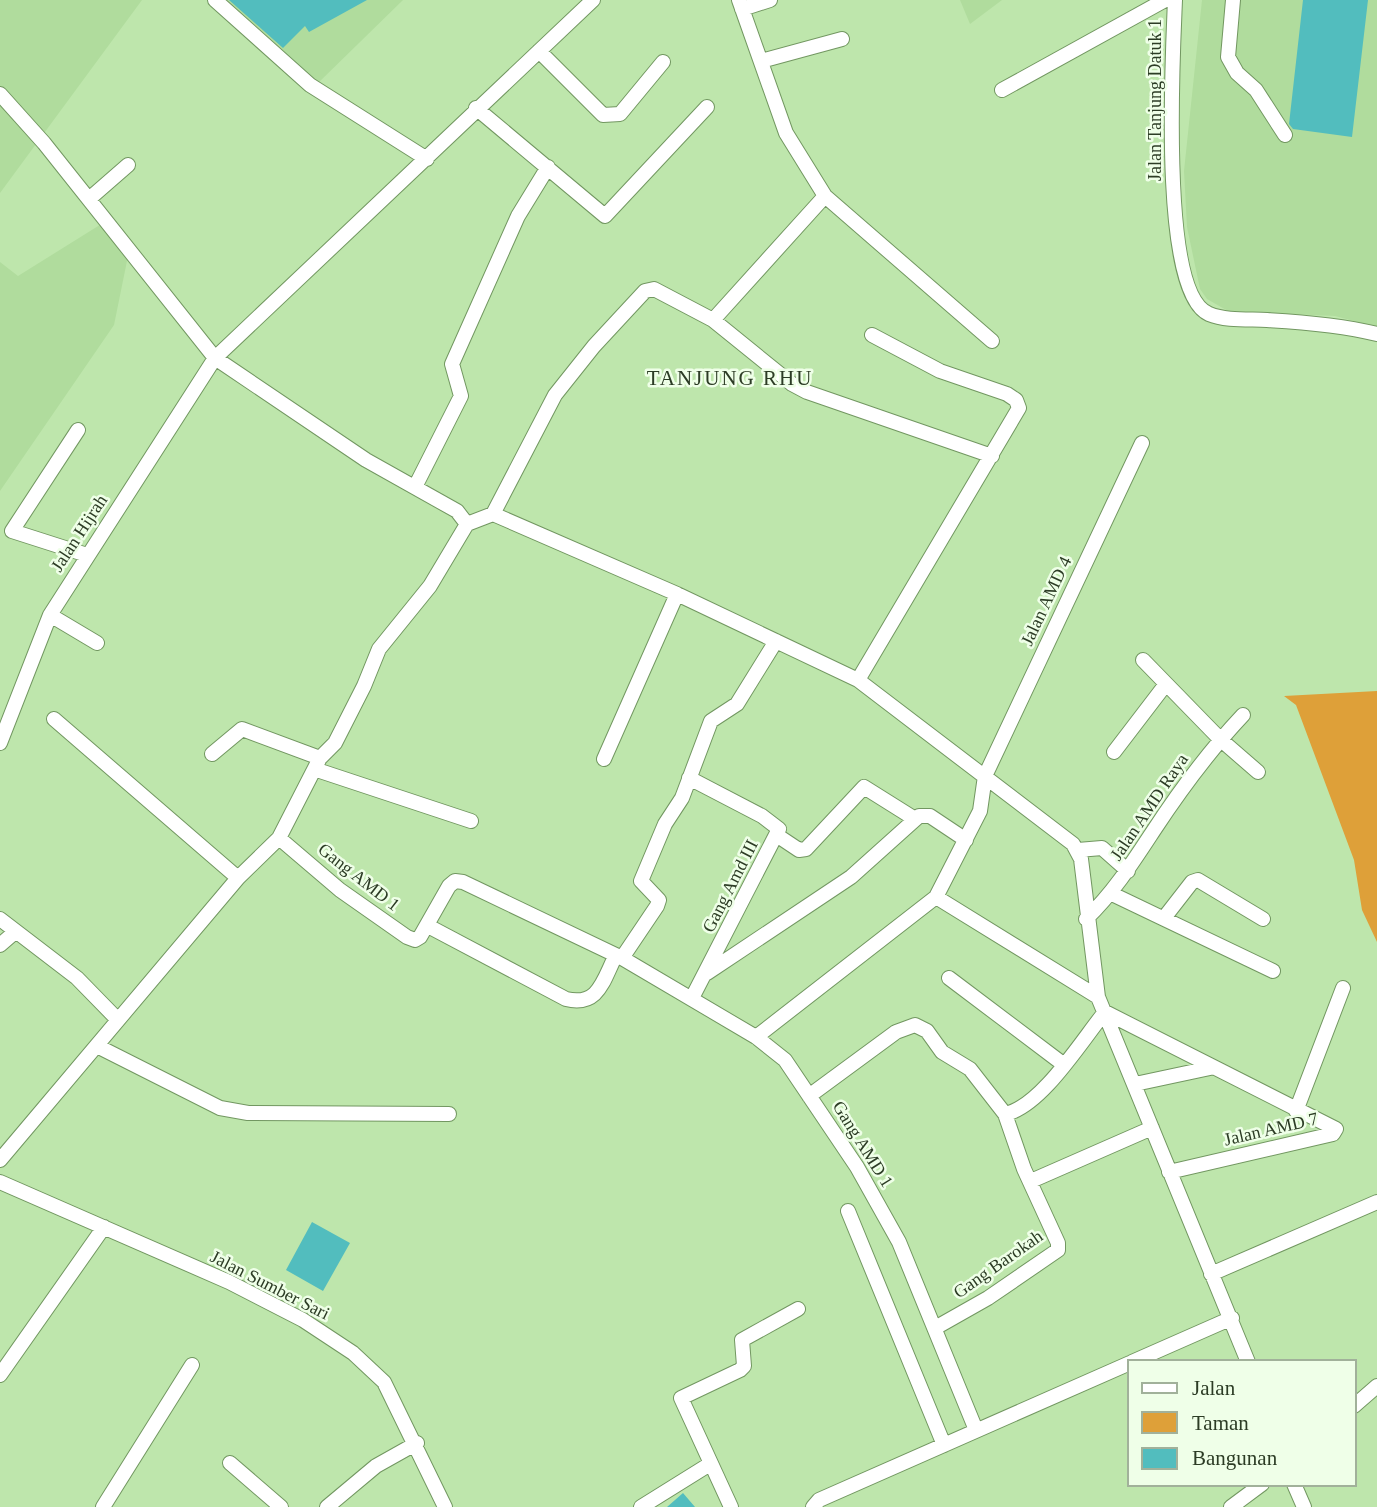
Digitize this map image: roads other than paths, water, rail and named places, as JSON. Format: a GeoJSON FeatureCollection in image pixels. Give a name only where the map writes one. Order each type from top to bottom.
{"type":"FeatureCollection","features":[{"type":"Feature","properties":{"kind":"street"},"geometry":{"type":"LineString","coordinates":[[215,0],[310,85],[427,159]]}},
{"type":"Feature","properties":{"kind":"street","name":"Jalan Hijrah"},"geometry":{"type":"LineString","coordinates":[[0,743],[50,615],[215,358],[593,0]]}},
{"type":"Feature","properties":{"kind":"street"},"geometry":{"type":"LineString","coordinates":[[770,0],[740,5],[786,132],[825,195],[992,341]]}},
{"type":"Feature","properties":{"kind":"street"},"geometry":{"type":"LineString","coordinates":[[1002,90],[1165,0]]}},
{"type":"Feature","properties":{"kind":"street","name":"Jalan Tanjung Datuk 1"},"geometry":{"type":"LineString","coordinates":[[1174,0],[1172,174],[1186,277],[1194,301],[1205,312],[1220,317],[1313,323],[1377,334]]}},
{"type":"Feature","properties":{"kind":"street"},"geometry":{"type":"LineString","coordinates":[[1233,0],[1228,57],[1237,72],[1256,90],[1285,135]]}},
{"type":"Feature","properties":{"kind":"street"},"geometry":{"type":"LineString","coordinates":[[761,61],[842,39]]}},
{"type":"Feature","properties":{"kind":"street"},"geometry":{"type":"LineString","coordinates":[[539,51],[603,115],[612,116],[620,114],[663,62]]}},
{"type":"Feature","properties":{"kind":"street"},"geometry":{"type":"LineString","coordinates":[[0,94],[89,199],[215,358],[366,460],[416,485],[457,511],[467,524]]}},
{"type":"Feature","properties":{"kind":"street"},"geometry":{"type":"LineString","coordinates":[[476,108],[605,216],[707,107]]}},
{"type":"Feature","properties":{"kind":"street"},"geometry":{"type":"LineString","coordinates":[[89,199],[128,165]]}},
{"type":"Feature","properties":{"kind":"street"},"geometry":{"type":"LineString","coordinates":[[416,485],[461,396],[452,364],[518,216],[548,167]]}},
{"type":"Feature","properties":{"kind":"street"},"geometry":{"type":"LineString","coordinates":[[713,320],[825,195]]}},
{"type":"Feature","properties":{"kind":"street"},"geometry":{"type":"LineString","coordinates":[[0,1160],[238,877],[279,838],[319,764],[335,743],[364,686],[379,649],[430,586],[467,524],[493,513],[555,395],[594,346],[645,291],[654,289],[713,320],[792,384],[807,392],[992,456]]}},
{"type":"Feature","properties":{"kind":"street"},"geometry":{"type":"LineString","coordinates":[[858,680],[1018,411],[1016,400],[1007,394],[940,371],[872,335]]}},
{"type":"Feature","properties":{"kind":"street"},"geometry":{"type":"LineString","coordinates":[[78,430],[12,531],[87,555]]}},
{"type":"Feature","properties":{"kind":"street","name":"Jalan AMD 4"},"geometry":{"type":"LineString","coordinates":[[985,776],[1142,443]]}},
{"type":"Feature","properties":{"kind":"street"},"geometry":{"type":"LineString","coordinates":[[493,513],[677,594],[858,680],[1065,837],[1078,850],[1098,997],[1247,1360]]}},
{"type":"Feature","properties":{"kind":"street"},"geometry":{"type":"LineString","coordinates":[[604,759],[677,594]]}},
{"type":"Feature","properties":{"kind":"street"},"geometry":{"type":"LineString","coordinates":[[50,615],[97,643]]}},
{"type":"Feature","properties":{"kind":"street"},"geometry":{"type":"LineString","coordinates":[[428,926],[566,999],[579,1002],[594,996],[657,906],[659,900],[641,881],[689,778],[711,721],[737,704],[776,641]]}},
{"type":"Feature","properties":{"kind":"street"},"geometry":{"type":"LineString","coordinates":[[1143,660],[1220,739],[1258,772]]}},
{"type":"Feature","properties":{"kind":"street"},"geometry":{"type":"LineString","coordinates":[[1114,752],[1166,684]]}},
{"type":"Feature","properties":{"kind":"street","name":"Jalan AMD Raya"},"geometry":{"type":"LineString","coordinates":[[1086,919],[1112,894],[1220,739],[1243,715]]}},
{"type":"Feature","properties":{"kind":"street"},"geometry":{"type":"LineString","coordinates":[[54,719],[238,877]]}},
{"type":"Feature","properties":{"kind":"street"},"geometry":{"type":"LineString","coordinates":[[212,754],[242,729],[319,764],[471,821]]}},
{"type":"Feature","properties":{"kind":"street"},"geometry":{"type":"LineString","coordinates":[[756,1037],[936,897],[983,802],[985,776]]}},
{"type":"Feature","properties":{"kind":"street"},"geometry":{"type":"LineString","coordinates":[[689,778],[776,824],[778,836]]}},
{"type":"Feature","properties":{"kind":"street","name":"Gang Amd III"},"geometry":{"type":"LineString","coordinates":[[692,998],[778,836],[799,850],[806,849],[864,787],[915,819]]}},
{"type":"Feature","properties":{"kind":"street"},"geometry":{"type":"LineString","coordinates":[[707,973],[851,877],[884,851],[915,819],[923,815],[930,816],[966,840]]}},
{"type":"Feature","properties":{"kind":"street","name":"Gang AMD 1"},"geometry":{"type":"LineString","coordinates":[[279,838],[340,890],[407,937],[415,940],[428,926],[449,886],[455,881],[463,882],[619,957],[756,1037],[785,1060],[857,1167],[899,1242],[976,1430]]}},
{"type":"Feature","properties":{"kind":"street"},"geometry":{"type":"LineString","coordinates":[[1078,850],[1098,846],[1128,871]]}},
{"type":"Feature","properties":{"kind":"street"},"geometry":{"type":"LineString","coordinates":[[1164,918],[1192,882],[1198,880],[1263,919]]}},
{"type":"Feature","properties":{"kind":"street"},"geometry":{"type":"LineString","coordinates":[[1112,894],[1273,971]]}},
{"type":"Feature","properties":{"kind":"street"},"geometry":{"type":"LineString","coordinates":[[936,897],[1098,997]]}},
{"type":"Feature","properties":{"kind":"street"},"geometry":{"type":"LineString","coordinates":[[0,919],[77,978],[118,1020]]}},
{"type":"Feature","properties":{"kind":"street"},"geometry":{"type":"LineString","coordinates":[[0,945],[15,932]]}},
{"type":"Feature","properties":{"kind":"street"},"geometry":{"type":"LineString","coordinates":[[949,978],[1063,1064]]}},
{"type":"Feature","properties":{"kind":"street","name":"Jalan AMD 7"},"geometry":{"type":"LineString","coordinates":[[1296,1111],[1343,988]]}},
{"type":"Feature","properties":{"kind":"street"},"geometry":{"type":"LineString","coordinates":[[1005,1114],[1033,1098],[1105,1012]]}},
{"type":"Feature","properties":{"kind":"street","name":"Jalan AMD 7"},"geometry":{"type":"LineString","coordinates":[[1105,1012],[1296,1111],[1333,1126],[1335,1132],[1169,1172]]}},
{"type":"Feature","properties":{"kind":"street","name":"Gang Barokah"},"geometry":{"type":"LineString","coordinates":[[809,1096],[896,1032],[915,1025],[927,1031],[942,1052],[959,1061],[979,1078],[1005,1114],[1058,1242],[1058,1250],[988,1298],[935,1328]]}},
{"type":"Feature","properties":{"kind":"street"},"geometry":{"type":"LineString","coordinates":[[97,1046],[220,1108],[248,1113],[449,1114]]}},
{"type":"Feature","properties":{"kind":"street"},"geometry":{"type":"LineString","coordinates":[[1135,1084],[1210,1068]]}},
{"type":"Feature","properties":{"kind":"street"},"geometry":{"type":"LineString","coordinates":[[1031,1181],[1152,1128]]}},
{"type":"Feature","properties":{"kind":"street","name":"Jalan Sumber Sari"},"geometry":{"type":"LineString","coordinates":[[0,1182],[229,1282],[303,1320],[354,1353],[384,1382],[417,1443],[445,1507]]}},
{"type":"Feature","properties":{"kind":"street"},"geometry":{"type":"LineString","coordinates":[[1211,1274],[1377,1202]]}},
{"type":"Feature","properties":{"kind":"street"},"geometry":{"type":"LineString","coordinates":[[848,1212],[944,1445]]}},
{"type":"Feature","properties":{"kind":"street"},"geometry":{"type":"LineString","coordinates":[[0,1375],[104,1227]]}},
{"type":"Feature","properties":{"kind":"street"},"geometry":{"type":"LineString","coordinates":[[731,1507],[681,1398],[740,1370],[744,1366],[742,1340],[798,1308]]}},
{"type":"Feature","properties":{"kind":"street"},"geometry":{"type":"LineString","coordinates":[[1136,1360],[1232,1318]]}},
{"type":"Feature","properties":{"kind":"street"},"geometry":{"type":"LineString","coordinates":[[813,1507],[819,1500],[1128,1363]]}},
{"type":"Feature","properties":{"kind":"street"},"geometry":{"type":"LineString","coordinates":[[103,1507],[157,1425],[192,1365]]}},
{"type":"Feature","properties":{"kind":"street"},"geometry":{"type":"LineString","coordinates":[[1356,1404],[1377,1386]]}},
{"type":"Feature","properties":{"kind":"street"},"geometry":{"type":"LineString","coordinates":[[327,1507],[376,1466],[417,1443]]}},
{"type":"Feature","properties":{"kind":"street"},"geometry":{"type":"LineString","coordinates":[[230,1463],[281,1507]]}},
{"type":"Feature","properties":{"kind":"street"},"geometry":{"type":"LineString","coordinates":[[640,1507],[710,1464]]}},
{"type":"Feature","properties":{"kind":"street"},"geometry":{"type":"LineString","coordinates":[[1231,1507],[1259,1486]]}},
{"type":"Feature","properties":{"kind":"street"},"geometry":{"type":"LineString","coordinates":[[1295,1486],[1304,1507]]}},
{"type":"Feature","properties":{"kind":"district","name":"TANJUNG RHU"},"geometry":{"type":"Point","coordinates":[730,378]}}]}
